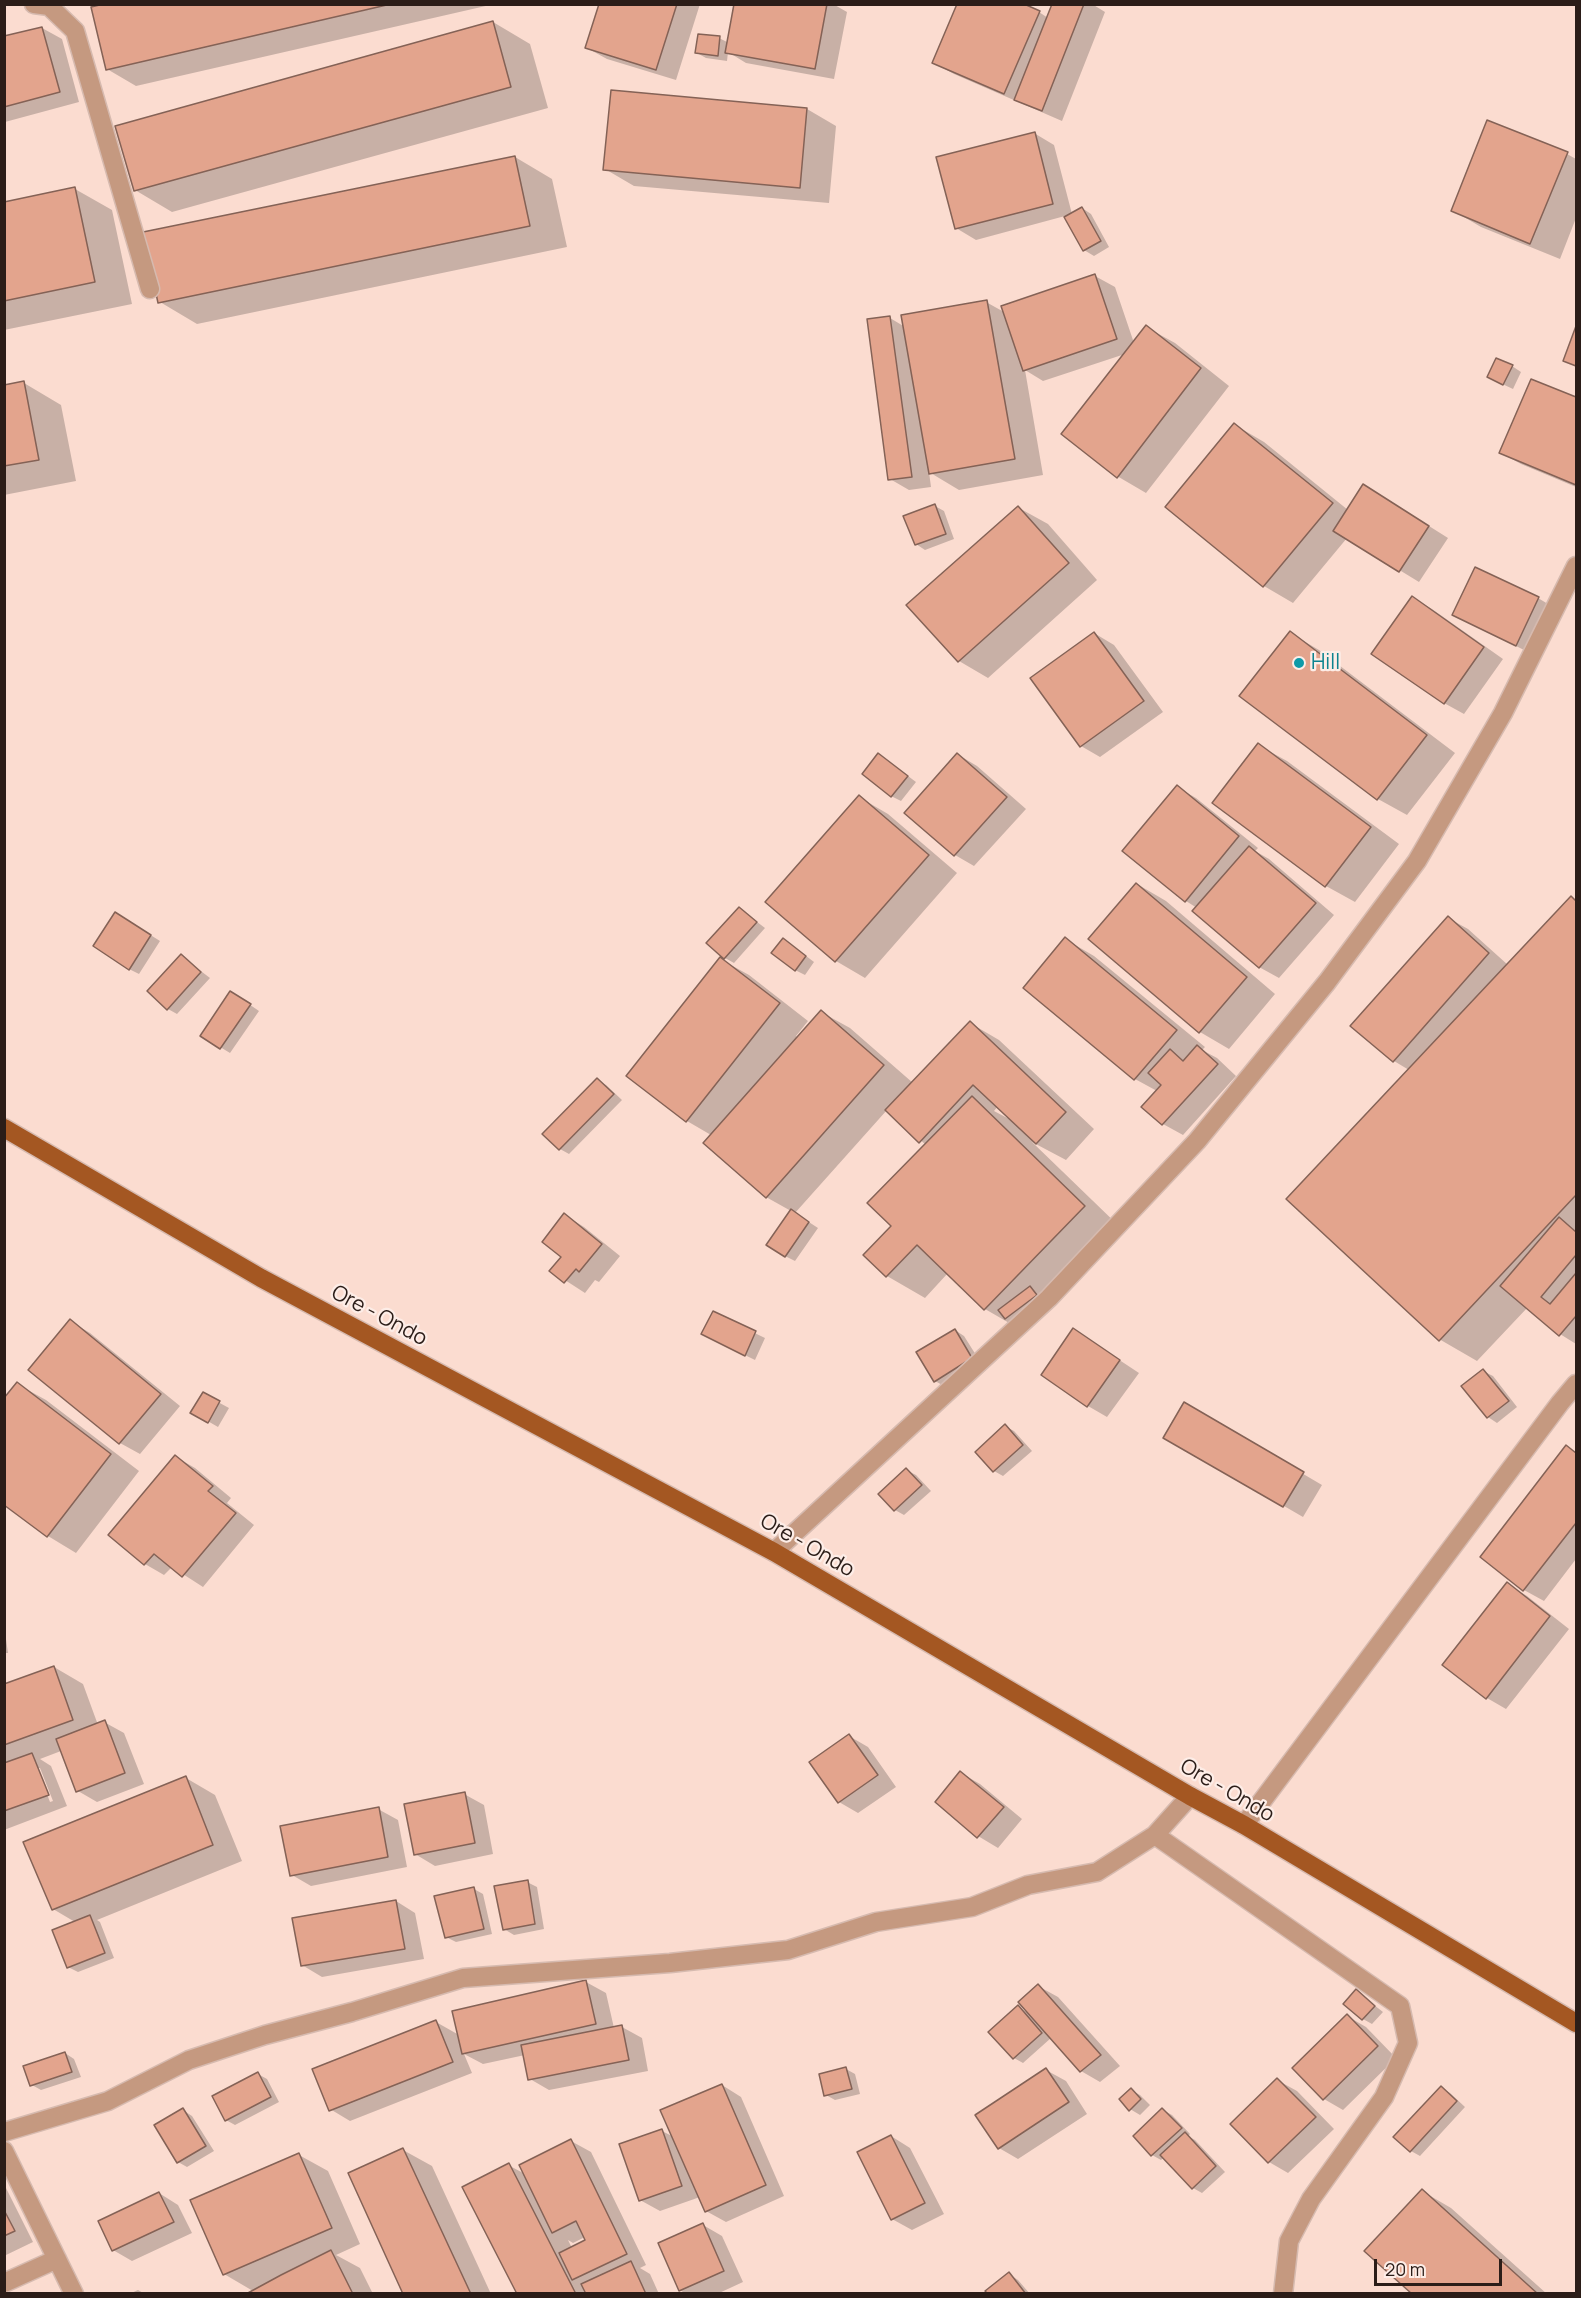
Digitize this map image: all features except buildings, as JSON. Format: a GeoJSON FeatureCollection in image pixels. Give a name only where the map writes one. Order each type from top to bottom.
{"type":"FeatureCollection","features":[{"type":"Feature","properties":{"kind":"main road","name":"Ore - Ondo"},"geometry":{"type":"LineString","coordinates":[[4,1128],[261,1278],[774,1552],[1190,1796],[1244,1825],[1576,2024]]}},
{"type":"Feature","properties":{"kind":"street"},"geometry":{"type":"LineString","coordinates":[[34,4],[49,6],[75,31],[150,290]]}},
{"type":"Feature","properties":{"kind":"street"},"geometry":{"type":"LineString","coordinates":[[774,1552],[1049,1298],[1197,1141],[1320,991],[1417,861],[1503,713],[1576,566]]}},
{"type":"Feature","properties":{"kind":"street"},"geometry":{"type":"LineString","coordinates":[[1244,1825],[1576,1384]]}},
{"type":"Feature","properties":{"kind":"street"},"geometry":{"type":"LineString","coordinates":[[4,2132],[108,2101],[189,2060],[463,1978],[670,1964],[788,1950],[876,1922],[972,1907],[1028,1885],[1098,1872],[1155,1835],[1190,1796]]}},
{"type":"Feature","properties":{"kind":"street"},"geometry":{"type":"LineString","coordinates":[[1155,1835],[1400,2006],[1407,2043],[1384,2097],[1311,2199],[1289,2241],[1283,2294]]}},
{"type":"Feature","properties":{"kind":"street"},"geometry":{"type":"LineString","coordinates":[[4,2151],[74,2294]]}},
{"type":"Feature","properties":{"kind":"street"},"geometry":{"type":"LineString","coordinates":[[4,2283],[57,2259]]}},
{"type":"Feature","properties":{"kind":"place","name":"Hill"},"geometry":{"type":"Point","coordinates":[1299,663]}}]}
